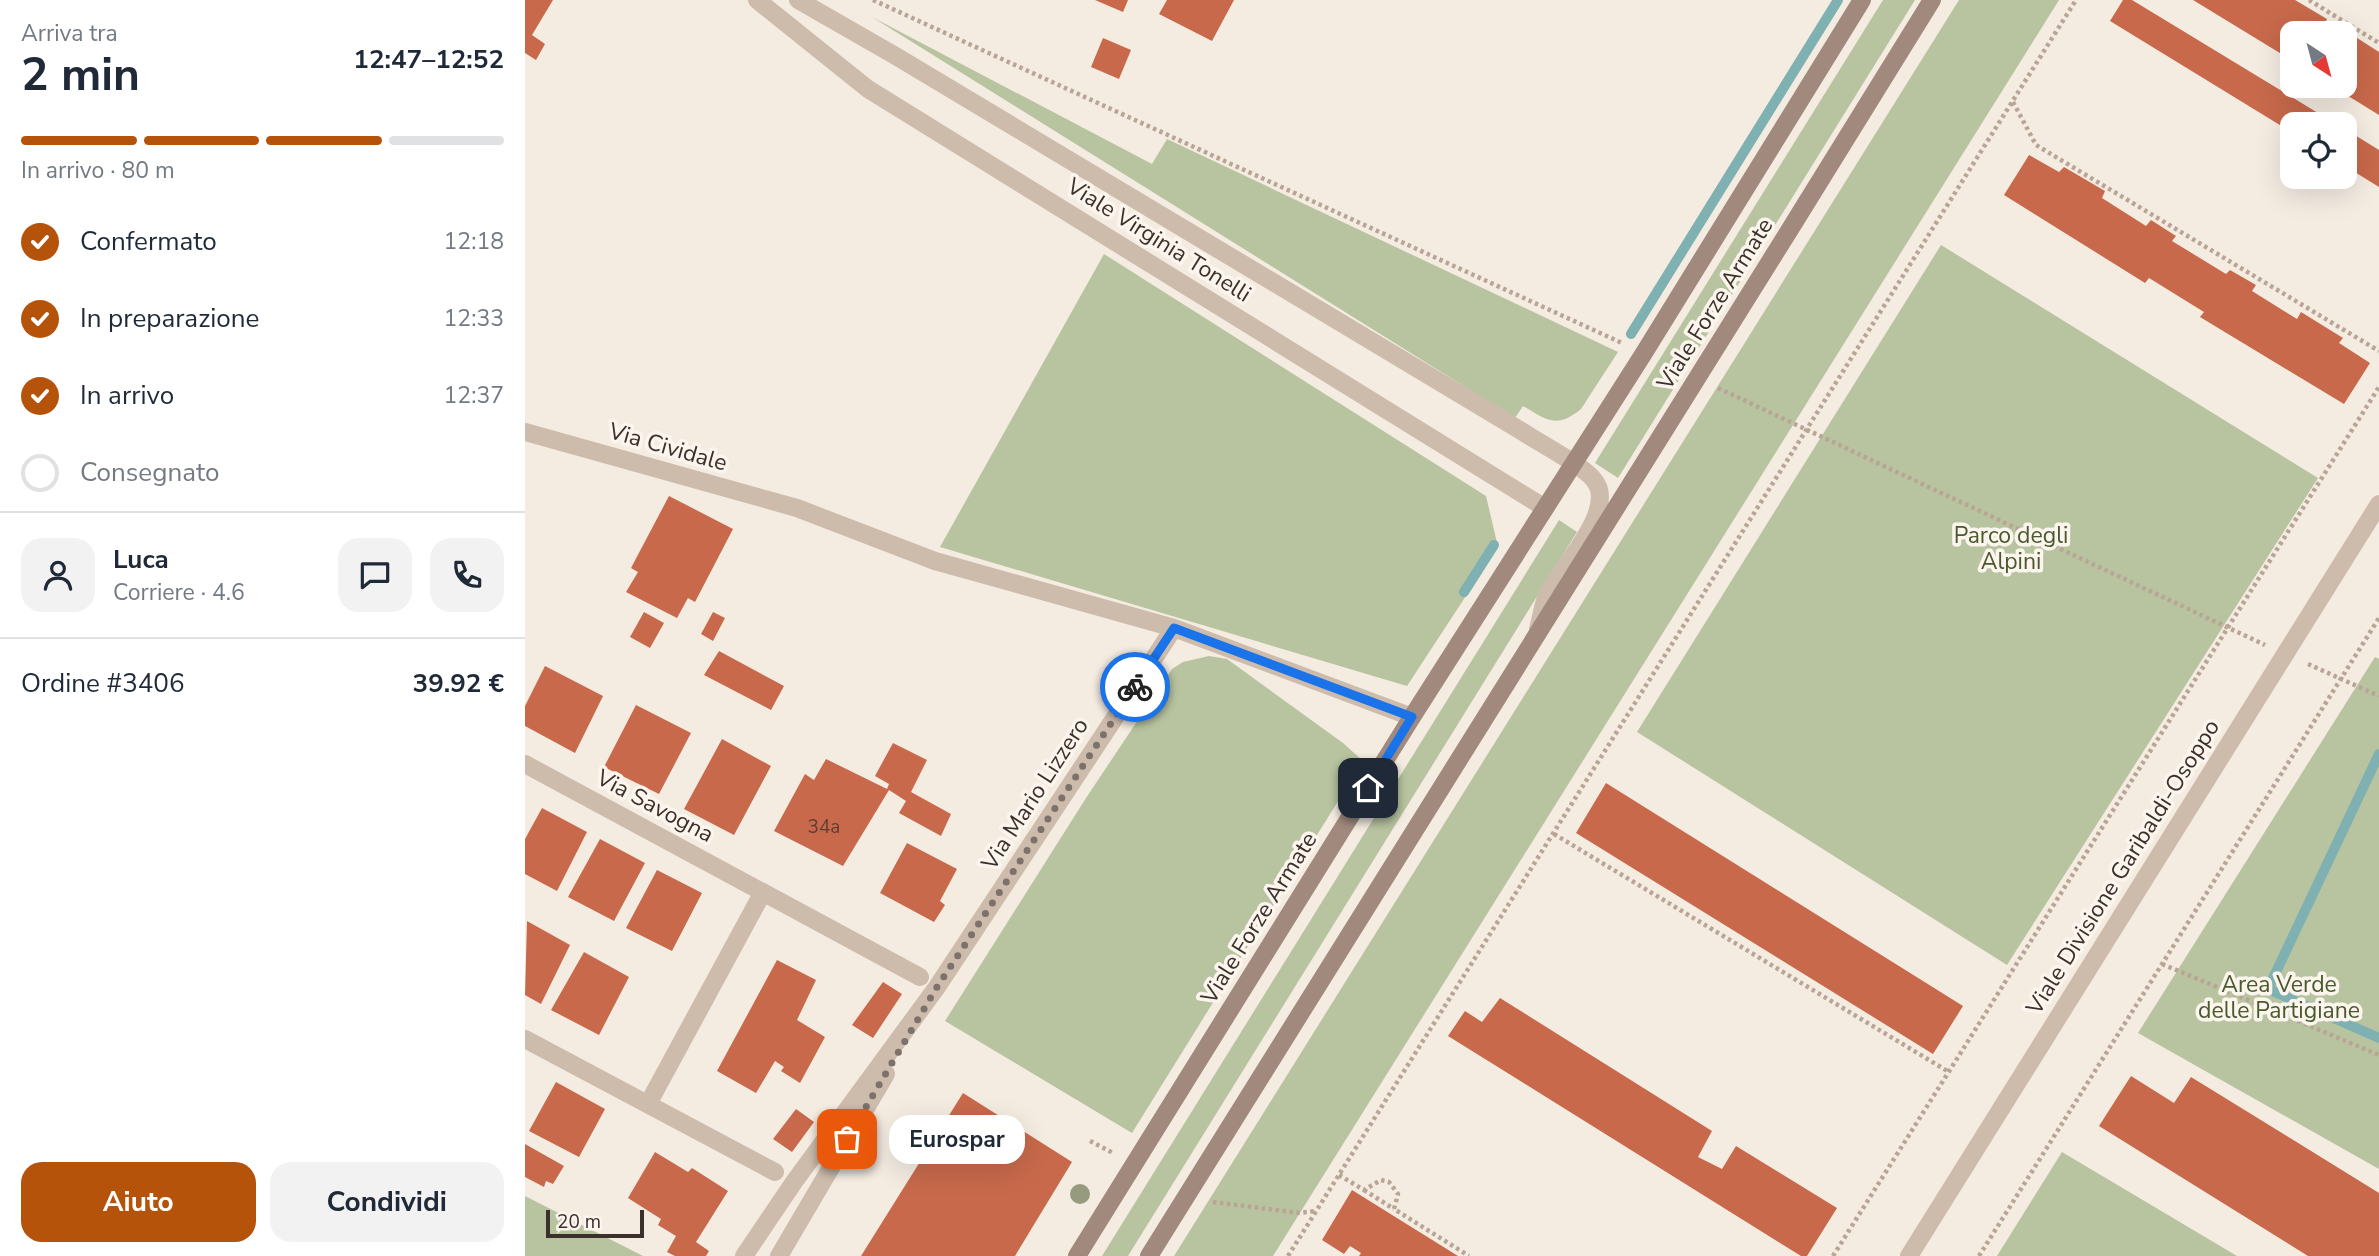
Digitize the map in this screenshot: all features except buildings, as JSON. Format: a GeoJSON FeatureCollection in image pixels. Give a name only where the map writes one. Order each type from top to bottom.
{"type":"FeatureCollection","features":[{"type":"Feature","properties":{"kind":"street","name":"Viale Virginia Tonelli"},"geometry":{"type":"LineString","coordinates":[[757,0],[868,89],[1545,508]]}},
{"type":"Feature","properties":{"kind":"street","name":"Viale Virginia Tonelli"},"geometry":{"type":"LineString","coordinates":[[798,0],[1573,464]]}},
{"type":"Feature","properties":{"kind":"street","name":"Viale Forze Armate"},"geometry":{"type":"LineString","coordinates":[[1077,1256],[1862,0]]}},
{"type":"Feature","properties":{"kind":"street","name":"Viale Forze Armate"},"geometry":{"type":"LineString","coordinates":[[1149,1256],[1932,0]]}},
{"type":"Feature","properties":{"kind":"street","name":"Via Cividale"},"geometry":{"type":"LineString","coordinates":[[525,432],[797,508],[935,561],[1174,628]]}},
{"type":"Feature","properties":{"kind":"street","name":"Viale Forze Armate"},"geometry":{"type":"LineString","coordinates":[[1537,633],[1546,597],[1593,523],[1601,503],[1595,480],[1573,464]]}},
{"type":"Feature","properties":{"kind":"street","name":"Viale Divisione Garibaldi-Osoppo"},"geometry":{"type":"LineString","coordinates":[[1909,1256],[2379,504]]}},
{"type":"Feature","properties":{"kind":"street"},"geometry":{"type":"LineString","coordinates":[[1174,628],[1412,717]]}},
{"type":"Feature","properties":{"kind":"street","name":"Via Mario Lizzero"},"geometry":{"type":"LineString","coordinates":[[744,1256],[794,1182],[937,987],[1174,628]]}},
{"type":"Feature","properties":{"kind":"street","name":"Via Savogna"},"geometry":{"type":"LineString","coordinates":[[525,764],[920,977]]}},
{"type":"Feature","properties":{"kind":"street"},"geometry":{"type":"LineString","coordinates":[[648,1104],[763,892]]}},
{"type":"Feature","properties":{"kind":"street","name":"Via Mario Lizzero"},"geometry":{"type":"LineString","coordinates":[[779,1256],[937,987]]}},
{"type":"Feature","properties":{"kind":"street"},"geometry":{"type":"LineString","coordinates":[[525,1039],[775,1172]]}},
{"type":"Feature","properties":{"kind":"path"},"geometry":{"type":"LineString","coordinates":[[873,0],[1625,344]]}},
{"type":"Feature","properties":{"kind":"path"},"geometry":{"type":"LineString","coordinates":[[1288,1256],[2076,0]]}},
{"type":"Feature","properties":{"kind":"path"},"geometry":{"type":"LineString","coordinates":[[2309,0],[2379,43]]}},
{"type":"Feature","properties":{"kind":"path"},"geometry":{"type":"LineString","coordinates":[[2013,102],[2036,145],[2379,351]]}},
{"type":"Feature","properties":{"kind":"path"},"geometry":{"type":"LineString","coordinates":[[1711,384],[2248,637]]}},
{"type":"Feature","properties":{"kind":"path"},"geometry":{"type":"LineString","coordinates":[[1833,1256],[2379,387]]}},
{"type":"Feature","properties":{"kind":"path"},"geometry":{"type":"LineString","coordinates":[[1979,1256],[2379,618]]}},
{"type":"Feature","properties":{"kind":"path"},"geometry":{"type":"LineString","coordinates":[[2329,674],[2379,695]]}},
{"type":"Feature","properties":{"kind":"path"},"geometry":{"type":"LineString","coordinates":[[1554,834],[1949,1072]]}},
{"type":"Feature","properties":{"kind":"path"},"geometry":{"type":"LineString","coordinates":[[2162,964],[2379,1055]]}},
{"type":"Feature","properties":{"kind":"path"},"geometry":{"type":"LineString","coordinates":[[1090,1141],[1121,1157]]}},
{"type":"Feature","properties":{"kind":"path"},"geometry":{"type":"LineString","coordinates":[[1339,1175],[1469,1256]]}},
{"type":"Feature","properties":{"kind":"path"},"geometry":{"type":"LineString","coordinates":[[1364,1190],[1381,1180],[1389,1182],[1398,1194],[1394,1209]]}},
{"type":"Feature","properties":{"kind":"path"},"geometry":{"type":"LineString","coordinates":[[1208,1202],[1244,1204],[1300,1213],[1316,1211]]}},
{"type":"Feature","properties":{"kind":"green space"},"geometry":{"type":"Polygon","coordinates":[[[1883,0],[1915,0],[1618,478],[1595,463],[1883,0]]]}},
{"type":"Feature","properties":{"kind":"green space"},"geometry":{"type":"Polygon","coordinates":[[[1959,0],[2059,0],[1273,1256],[1174,1256],[1959,0]]]}},
{"type":"Feature","properties":{"kind":"green space"},"geometry":{"type":"Polygon","coordinates":[[[872,17],[1152,164],[1167,139],[1618,352],[1581,409],[1573,415],[1558,421],[1552,420],[1523,406],[1515,418],[872,17]]]}},
{"type":"Feature","properties":{"kind":"green space","name":"Parco degli Alpini"},"geometry":{"type":"Polygon","coordinates":[[[1941,245],[2318,478],[2007,965],[1637,732],[1941,245]]]}},
{"type":"Feature","properties":{"kind":"green space"},"geometry":{"type":"Polygon","coordinates":[[[1104,254],[1486,496],[1498,547],[1407,686],[940,547],[1104,254]]]}},
{"type":"Feature","properties":{"kind":"green space"},"geometry":{"type":"Polygon","coordinates":[[[1559,520],[1577,532],[1128,1256],[1102,1256],[1559,520]]]}},
{"type":"Feature","properties":{"kind":"green space"},"geometry":{"type":"Polygon","coordinates":[[[1209,656],[1227,659],[1343,743],[1363,761],[1132,1133],[945,1021],[1086,798],[1172,669],[1183,662],[1209,656]]]}},
{"type":"Feature","properties":{"kind":"green space","name":"Area Verde delle Partigiane"},"geometry":{"type":"Polygon","coordinates":[[[2375,657],[2379,659],[2379,1169],[2138,1033],[2375,657]]]}},
{"type":"Feature","properties":{"kind":"green space"},"geometry":{"type":"Polygon","coordinates":[[[2062,1152],[2237,1256],[1997,1256],[2062,1152]]]}},
{"type":"Feature","properties":{"kind":"green space"},"geometry":{"type":"Polygon","coordinates":[[[525,1196],[643,1256],[525,1256],[525,1196]]]}},
{"type":"Feature","properties":{"kind":"waterway"},"geometry":{"type":"LineString","coordinates":[[1631,334],[1838,0]]}},
{"type":"Feature","properties":{"kind":"waterway"},"geometry":{"type":"LineString","coordinates":[[1464,592],[1494,545]]}},
{"type":"Feature","properties":{"kind":"waterway"},"geometry":{"type":"LineString","coordinates":[[2379,754],[2268,989],[2379,1038]]}},
{"type":"Feature","properties":{"kind":"way so far"},"geometry":{"type":"LineString","coordinates":[[847,1139],[937,987],[1135,687]]}},
{"type":"Feature","properties":{"kind":"place","name":"Eurospar"},"geometry":{"type":"Point","coordinates":[847,1139]}},
{"type":"Feature","properties":{"kind":"route"},"geometry":{"type":"LineString","coordinates":[[1135,687],[1174,628],[1412,717],[1368,788]]}}]}
